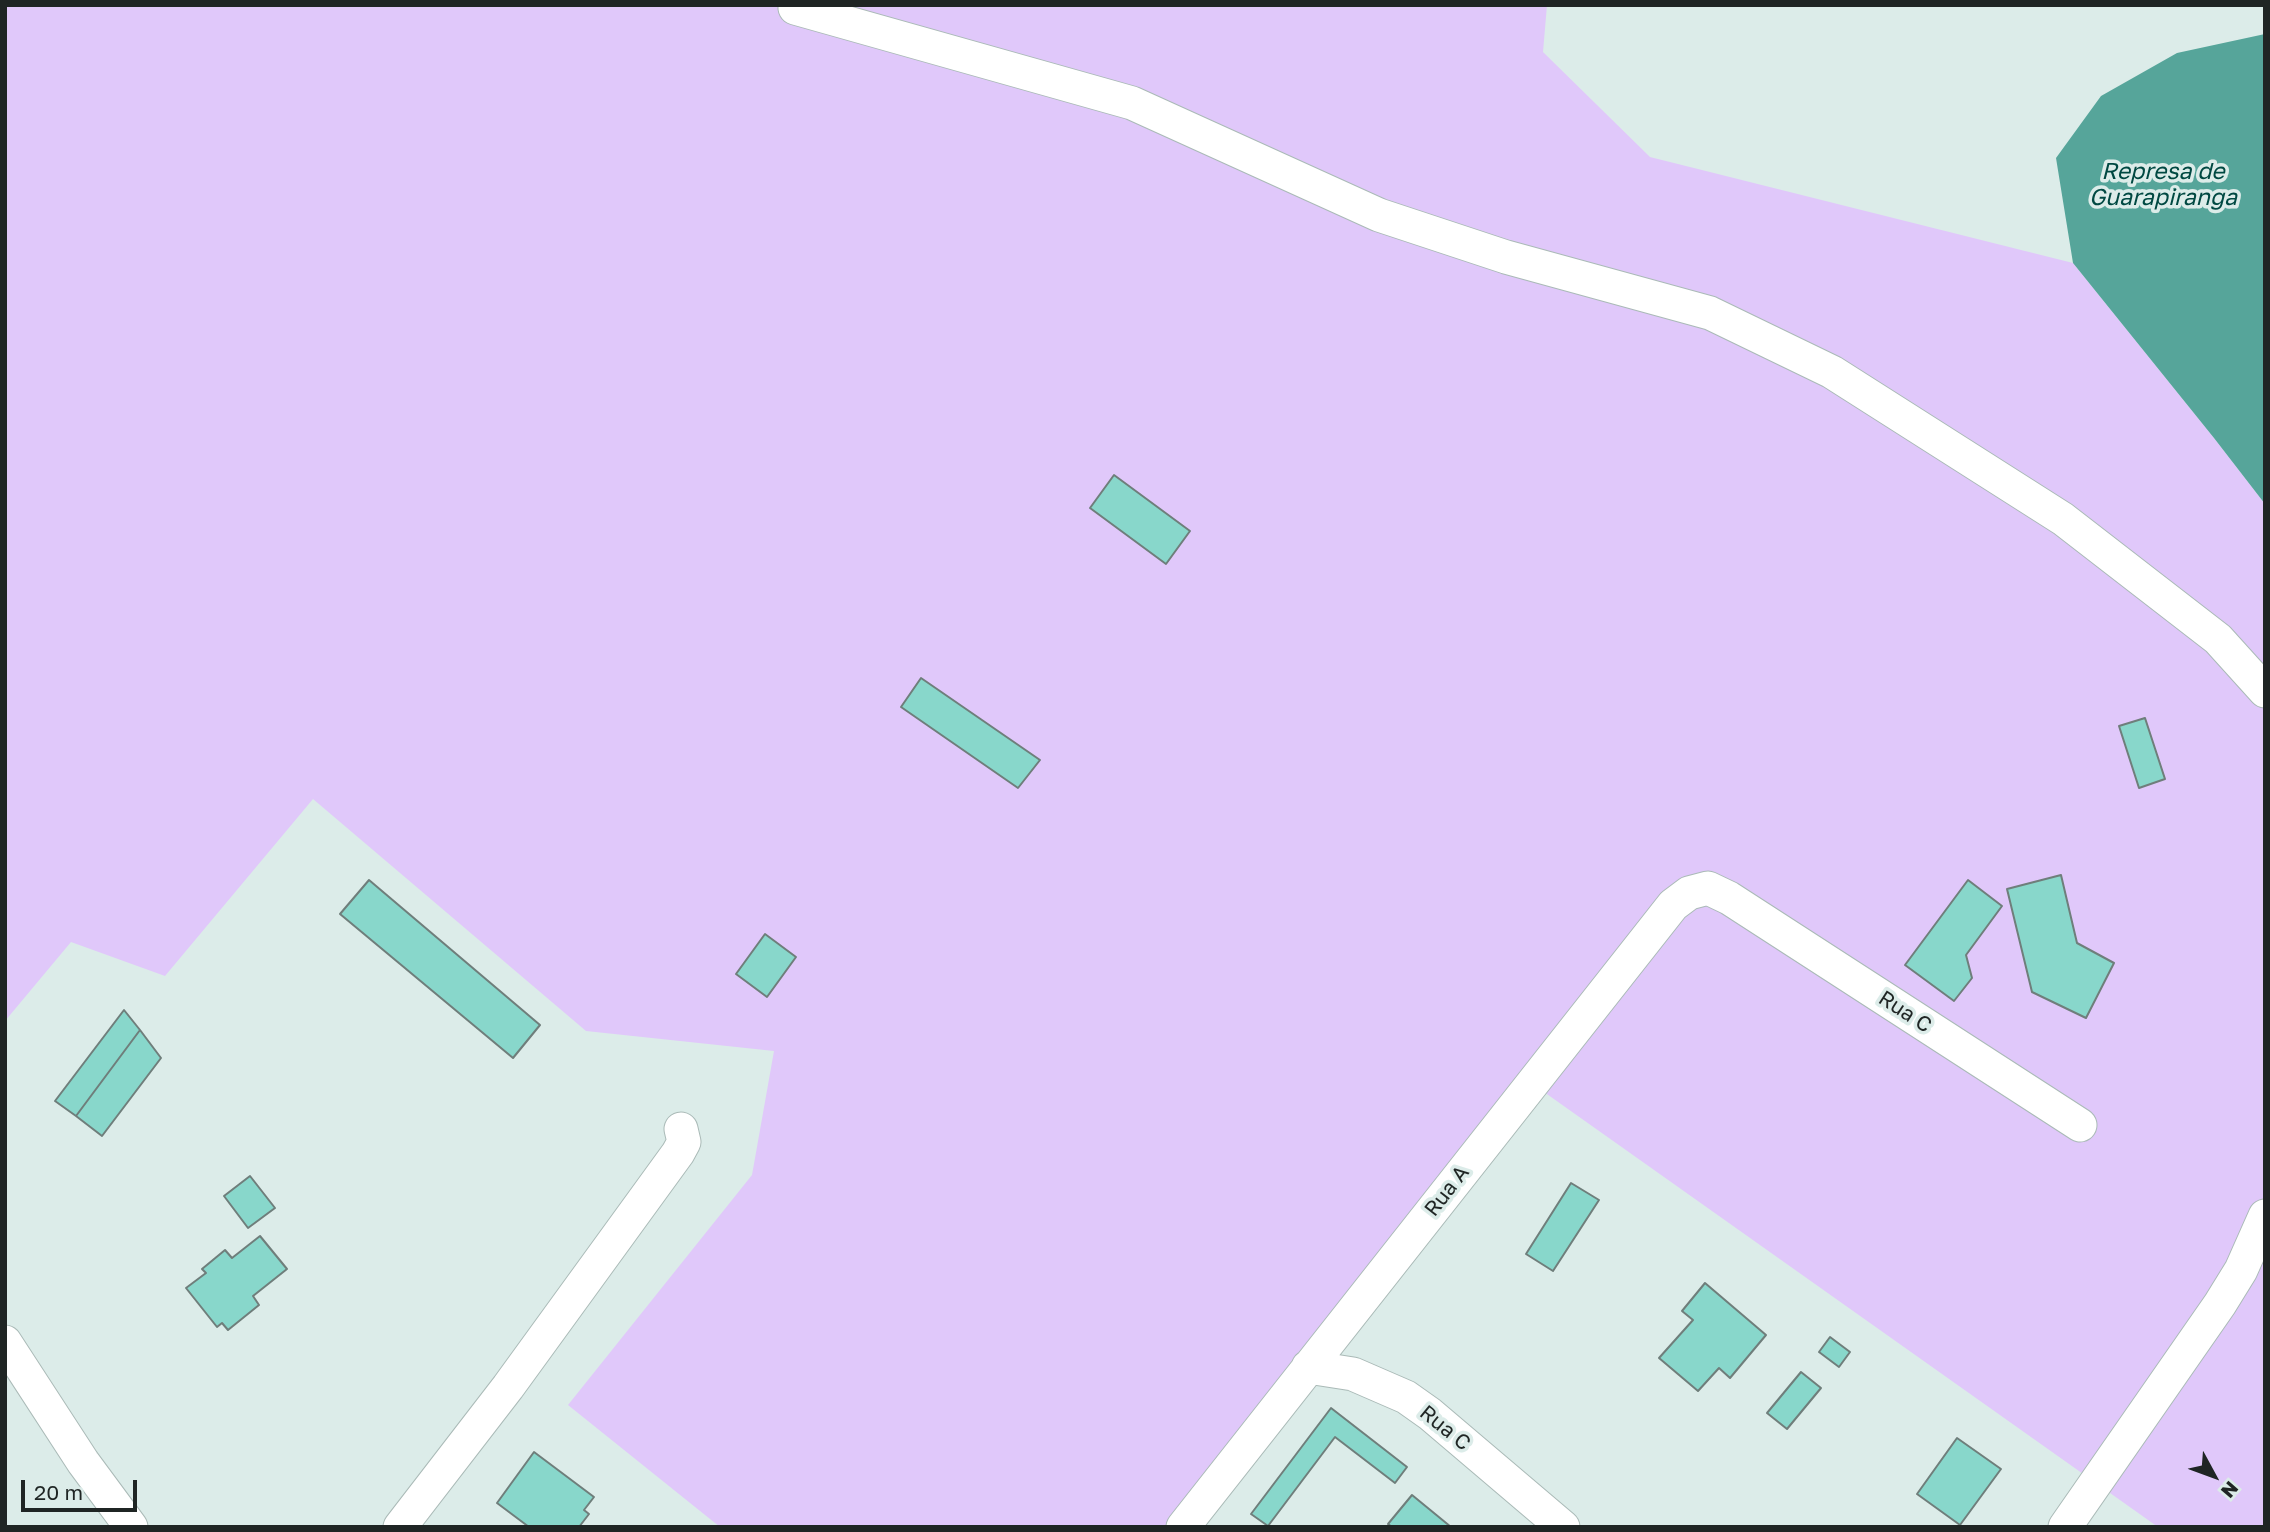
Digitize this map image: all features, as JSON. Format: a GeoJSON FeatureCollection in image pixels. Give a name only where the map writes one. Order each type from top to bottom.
{"type":"FeatureCollection","features":[{"type":"Feature","properties":{"kind":"street"},"geometry":{"type":"LineString","coordinates":[[795,8],[1132,103],[1379,215],[1506,257],[1710,313],[1832,372],[2063,519],[2218,639],[2265,691]]}},
{"type":"Feature","properties":{"kind":"street","name":"Rua A"},"geometry":{"type":"LineString","coordinates":[[1183,1527],[1673,905],[1689,893],[1708,888],[1729,898]]}},
{"type":"Feature","properties":{"kind":"street","name":"Rua C"},"geometry":{"type":"LineString","coordinates":[[1729,898],[2080,1125]]}},
{"type":"Feature","properties":{"kind":"street"},"geometry":{"type":"LineString","coordinates":[[400,1527],[508,1387],[678,1153],[684,1142],[681,1129]]}},
{"type":"Feature","properties":{"kind":"street"},"geometry":{"type":"LineString","coordinates":[[2065,1527],[2220,1304],[2241,1270],[2265,1216]]}},
{"type":"Feature","properties":{"kind":"street"},"geometry":{"type":"LineString","coordinates":[[5,1342],[83,1462],[131,1527]]}},
{"type":"Feature","properties":{"kind":"street","name":"Rua C"},"geometry":{"type":"LineString","coordinates":[[1308,1367],[1353,1374],[1406,1397],[1430,1414],[1563,1527]]}},
{"type":"Feature","properties":{"kind":"shaded area"},"geometry":{"type":"Polygon","coordinates":[[[5,5],[1547,5],[1543,52],[1650,157],[2073,263],[2265,504],[2265,1527],[2158,1527],[1520,1075],[1165,1527],[720,1527],[568,1405],[752,1175],[774,1051],[586,1031],[313,799],[165,976],[71,942],[5,1021],[5,5]]]}},
{"type":"Feature","properties":{"kind":"water","name":"Represa de Guarapiranga"},"geometry":{"type":"Polygon","coordinates":[[[2265,34],[2265,504],[2073,263],[2056,158],[2101,96],[2177,53],[2265,34]]]}},
{"type":"Feature","properties":{"kind":"building"},"geometry":{"type":"Polygon","coordinates":[[[1114,475],[1190,531],[1166,564],[1090,508],[1114,475]]]}},
{"type":"Feature","properties":{"kind":"building"},"geometry":{"type":"Polygon","coordinates":[[[921,678],[1040,760],[1018,788],[901,707],[921,678]]]}},
{"type":"Feature","properties":{"kind":"building"},"geometry":{"type":"Polygon","coordinates":[[[2145,718],[2165,779],[2139,788],[2119,726],[2145,718]]]}},
{"type":"Feature","properties":{"kind":"building"},"geometry":{"type":"Polygon","coordinates":[[[2061,875],[2077,943],[2114,963],[2086,1018],[2032,992],[2007,889],[2061,875]]]}},
{"type":"Feature","properties":{"kind":"building"},"geometry":{"type":"Polygon","coordinates":[[[369,880],[540,1025],[513,1058],[340,914],[369,880]]]}},
{"type":"Feature","properties":{"kind":"building"},"geometry":{"type":"Polygon","coordinates":[[[1968,880],[2002,906],[1966,955],[1972,978],[1954,1001],[1905,965],[1968,880]]]}},
{"type":"Feature","properties":{"kind":"building"},"geometry":{"type":"Polygon","coordinates":[[[765,934],[796,957],[767,997],[736,974],[765,934]]]}},
{"type":"Feature","properties":{"kind":"building"},"geometry":{"type":"Polygon","coordinates":[[[124,1010],[140,1030],[76,1116],[55,1101],[124,1010]]]}},
{"type":"Feature","properties":{"kind":"building"},"geometry":{"type":"Polygon","coordinates":[[[140,1030],[161,1058],[102,1136],[76,1116],[140,1030]]]}},
{"type":"Feature","properties":{"kind":"building"},"geometry":{"type":"Polygon","coordinates":[[[250,1176],[275,1208],[248,1228],[224,1196],[250,1176]]]}},
{"type":"Feature","properties":{"kind":"building"},"geometry":{"type":"Polygon","coordinates":[[[1571,1183],[1599,1200],[1553,1271],[1526,1254],[1571,1183]]]}},
{"type":"Feature","properties":{"kind":"building"},"geometry":{"type":"Polygon","coordinates":[[[260,1236],[287,1269],[253,1296],[259,1305],[228,1330],[222,1323],[217,1327],[186,1288],[206,1273],[202,1269],[225,1250],[232,1258],[260,1236]]]}},
{"type":"Feature","properties":{"kind":"building"},"geometry":{"type":"Polygon","coordinates":[[[1705,1283],[1766,1335],[1730,1378],[1719,1368],[1698,1391],[1659,1358],[1693,1320],[1682,1311],[1705,1283]]]}},
{"type":"Feature","properties":{"kind":"building"},"geometry":{"type":"Polygon","coordinates":[[[1830,1337],[1850,1352],[1839,1367],[1819,1352],[1830,1337]]]}},
{"type":"Feature","properties":{"kind":"building"},"geometry":{"type":"Polygon","coordinates":[[[1801,1372],[1821,1388],[1787,1429],[1767,1413],[1801,1372]]]}},
{"type":"Feature","properties":{"kind":"building"},"geometry":{"type":"Polygon","coordinates":[[[1331,1408],[1407,1467],[1395,1483],[1335,1437],[1268,1526],[1251,1514],[1331,1408]]]}},
{"type":"Feature","properties":{"kind":"building"},"geometry":{"type":"Polygon","coordinates":[[[1957,1438],[2001,1469],[1960,1525],[1917,1494],[1957,1438]]]}},
{"type":"Feature","properties":{"kind":"building"},"geometry":{"type":"Polygon","coordinates":[[[534,1452],[594,1497],[584,1510],[589,1514],[579,1527],[529,1527],[497,1503],[534,1452]]]}},
{"type":"Feature","properties":{"kind":"building"},"geometry":{"type":"Polygon","coordinates":[[[1412,1495],[1451,1527],[1392,1527],[1388,1524],[1412,1495]]]}}]}
